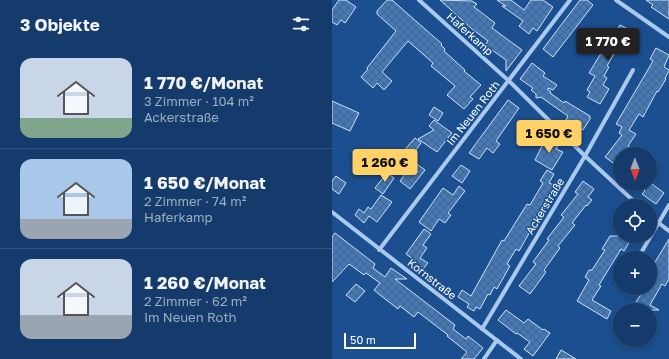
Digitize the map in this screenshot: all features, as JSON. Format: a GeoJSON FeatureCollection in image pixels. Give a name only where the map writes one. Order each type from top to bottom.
{"type":"FeatureCollection","features":[{"type":"Feature","properties":{"kind":"street","name":"Haferkamp"},"geometry":{"type":"LineString","coordinates":[[419,0],[509,82],[631,199]]}},
{"type":"Feature","properties":{"kind":"street"},"geometry":{"type":"LineString","coordinates":[[509,82],[570,0]]}},
{"type":"Feature","properties":{"kind":"street"},"geometry":{"type":"LineString","coordinates":[[616,0],[669,37]]}},
{"type":"Feature","properties":{"kind":"street","name":"Ackerstraße"},"geometry":{"type":"LineString","coordinates":[[482,329],[585,156],[633,70]]}},
{"type":"Feature","properties":{"kind":"street","name":"Im Neuen Roth"},"geometry":{"type":"LineString","coordinates":[[379,250],[509,82]]}},
{"type":"Feature","properties":{"kind":"street"},"geometry":{"type":"LineString","coordinates":[[642,251],[669,205]]}},
{"type":"Feature","properties":{"kind":"street","name":"Kornstraße"},"geometry":{"type":"LineString","coordinates":[[332,212],[521,359]]}},
{"type":"Feature","properties":{"kind":"street"},"geometry":{"type":"LineString","coordinates":[[658,223],[669,231]]}},
{"type":"Feature","properties":{"kind":"street"},"geometry":{"type":"LineString","coordinates":[[484,359],[497,340]]}},
{"type":"Feature","properties":{"kind":"building"},"geometry":{"type":"Polygon","coordinates":[[[339,0],[346,0],[356,7],[345,23],[341,20],[337,25],[332,22],[332,10],[339,0]]]}},
{"type":"Feature","properties":{"kind":"building"},"geometry":{"type":"Polygon","coordinates":[[[387,0],[392,0],[442,44],[441,45],[445,49],[444,51],[481,85],[470,97],[473,99],[464,109],[447,95],[455,86],[431,66],[433,63],[408,41],[382,72],[392,81],[384,90],[377,83],[373,88],[361,77],[396,31],[377,14],[377,11],[387,0]]]}},
{"type":"Feature","properties":{"kind":"building"},"geometry":{"type":"Polygon","coordinates":[[[440,0],[472,1],[477,4],[474,7],[495,23],[492,28],[522,50],[506,71],[506,60],[485,45],[488,41],[472,29],[440,0]]]}},
{"type":"Feature","properties":{"kind":"building"},"geometry":{"type":"Polygon","coordinates":[[[497,0],[511,0],[524,10],[531,0],[543,0],[553,7],[537,31],[533,28],[529,34],[519,26],[523,21],[502,6],[506,6],[497,0]]]}},
{"type":"Feature","properties":{"kind":"building"},"geometry":{"type":"Polygon","coordinates":[[[580,0],[587,0],[593,5],[553,57],[543,49],[580,0]]]}},
{"type":"Feature","properties":{"kind":"building"},"geometry":{"type":"Polygon","coordinates":[[[646,0],[669,0],[669,19],[651,7],[653,5],[646,0]]]}},
{"type":"Feature","properties":{"kind":"building"},"geometry":{"type":"Polygon","coordinates":[[[620,25],[638,34],[633,44],[628,41],[623,50],[618,47],[607,66],[609,67],[604,76],[607,78],[603,85],[609,89],[600,104],[587,97],[590,92],[587,90],[595,76],[589,73],[603,50],[601,49],[606,40],[610,42],[620,25]]]}},
{"type":"Feature","properties":{"kind":"building"},"geometry":{"type":"Polygon","coordinates":[[[656,48],[669,55],[664,67],[669,71],[665,78],[666,79],[658,92],[657,91],[643,117],[639,114],[629,130],[636,134],[628,146],[629,147],[613,147],[613,163],[605,157],[622,135],[619,133],[622,127],[616,124],[653,61],[650,59],[656,48]]]}},
{"type":"Feature","properties":{"kind":"building"},"geometry":{"type":"Polygon","coordinates":[[[532,63],[545,73],[543,76],[557,85],[553,90],[548,88],[551,92],[550,93],[564,103],[565,101],[590,116],[590,119],[583,130],[566,120],[568,116],[541,97],[536,98],[536,94],[531,90],[533,88],[520,79],[532,63]]]}},
{"type":"Feature","properties":{"kind":"building"},"geometry":{"type":"Polygon","coordinates":[[[508,100],[519,108],[496,141],[500,144],[493,153],[487,148],[479,159],[469,153],[508,100]]]}},
{"type":"Feature","properties":{"kind":"building"},"geometry":{"type":"Polygon","coordinates":[[[332,101],[359,113],[350,131],[332,123],[332,101]]]}},
{"type":"Feature","properties":{"kind":"building"},"geometry":{"type":"Polygon","coordinates":[[[434,107],[443,113],[438,121],[429,115],[434,107]]]}},
{"type":"Feature","properties":{"kind":"building"},"geometry":{"type":"Polygon","coordinates":[[[434,120],[452,133],[437,152],[418,139],[434,130],[429,126],[434,120]]]}},
{"type":"Feature","properties":{"kind":"building"},"geometry":{"type":"Polygon","coordinates":[[[415,138],[421,143],[410,158],[403,152],[415,138]]]}},
{"type":"Feature","properties":{"kind":"building"},"geometry":{"type":"Polygon","coordinates":[[[549,138],[559,144],[556,149],[563,152],[552,170],[535,160],[544,142],[546,143],[549,138]]]}},
{"type":"Feature","properties":{"kind":"building"},"geometry":{"type":"Polygon","coordinates":[[[414,162],[425,170],[410,189],[400,181],[414,162]]]}},
{"type":"Feature","properties":{"kind":"building"},"geometry":{"type":"Polygon","coordinates":[[[461,165],[470,171],[462,183],[452,176],[461,165]]]}},
{"type":"Feature","properties":{"kind":"building"},"geometry":{"type":"Polygon","coordinates":[[[547,170],[554,174],[549,183],[556,186],[555,190],[542,213],[540,211],[519,251],[516,249],[507,264],[510,266],[497,289],[494,287],[490,295],[488,294],[480,309],[476,307],[474,311],[467,307],[469,304],[458,297],[462,290],[471,296],[502,240],[504,241],[527,204],[530,205],[543,183],[540,181],[547,170]]]}},
{"type":"Feature","properties":{"kind":"building"},"geometry":{"type":"Polygon","coordinates":[[[387,173],[394,178],[383,194],[375,188],[387,173]]]}},
{"type":"Feature","properties":{"kind":"building"},"geometry":{"type":"Polygon","coordinates":[[[336,176],[346,183],[339,194],[332,189],[332,181],[336,176]]]}},
{"type":"Feature","properties":{"kind":"building"},"geometry":{"type":"Polygon","coordinates":[[[583,181],[594,189],[588,197],[592,200],[587,206],[586,205],[572,223],[575,225],[558,246],[560,248],[544,270],[546,272],[530,294],[519,286],[536,264],[533,262],[549,240],[547,239],[564,217],[561,215],[578,194],[575,192],[583,181]]]}},
{"type":"Feature","properties":{"kind":"building"},"geometry":{"type":"Polygon","coordinates":[[[459,186],[465,191],[448,213],[451,215],[445,223],[439,219],[431,231],[419,222],[443,188],[453,195],[459,186]]]}},
{"type":"Feature","properties":{"kind":"building"},"geometry":{"type":"Polygon","coordinates":[[[657,188],[664,193],[657,203],[657,199],[649,199],[642,194],[645,191],[657,191],[657,188]]]}},
{"type":"Feature","properties":{"kind":"building"},"geometry":{"type":"Polygon","coordinates":[[[381,195],[392,202],[377,222],[369,216],[364,223],[355,215],[359,209],[364,213],[368,207],[371,209],[381,195]]]}},
{"type":"Feature","properties":{"kind":"building"},"geometry":{"type":"Polygon","coordinates":[[[424,229],[431,234],[423,245],[427,248],[420,258],[428,263],[423,269],[415,264],[417,262],[406,254],[424,229]]]}},
{"type":"Feature","properties":{"kind":"building"},"geometry":{"type":"Polygon","coordinates":[[[335,233],[375,264],[373,268],[385,277],[391,268],[407,279],[395,279],[455,325],[453,329],[466,339],[468,336],[483,348],[474,359],[461,359],[467,352],[418,312],[414,317],[400,306],[398,309],[380,295],[374,290],[380,283],[366,273],[364,275],[349,264],[332,282],[332,237],[335,233]]]}},
{"type":"Feature","properties":{"kind":"building"},"geometry":{"type":"Polygon","coordinates":[[[610,236],[613,236],[613,243],[629,243],[624,251],[621,249],[620,251],[613,251],[613,262],[592,300],[611,311],[607,319],[577,301],[589,280],[585,277],[589,270],[592,270],[605,250],[602,249],[610,236]]]}},
{"type":"Feature","properties":{"kind":"building"},"geometry":{"type":"Polygon","coordinates":[[[669,239],[669,279],[665,286],[662,284],[657,293],[657,259],[669,239]]]}},
{"type":"Feature","properties":{"kind":"building"},"geometry":{"type":"Polygon","coordinates":[[[356,284],[365,291],[355,302],[346,295],[356,284]]]}},
{"type":"Feature","properties":{"kind":"building"},"geometry":{"type":"Polygon","coordinates":[[[641,295],[656,295],[651,303],[635,303],[641,295]]]}},
{"type":"Feature","properties":{"kind":"building"},"geometry":{"type":"Polygon","coordinates":[[[506,310],[524,323],[528,319],[543,330],[544,329],[550,333],[533,356],[524,349],[530,342],[517,333],[516,334],[498,320],[506,310]]]}},
{"type":"Feature","properties":{"kind":"building"},"geometry":{"type":"Polygon","coordinates":[[[561,350],[576,359],[556,359],[561,350]]]}}]}
